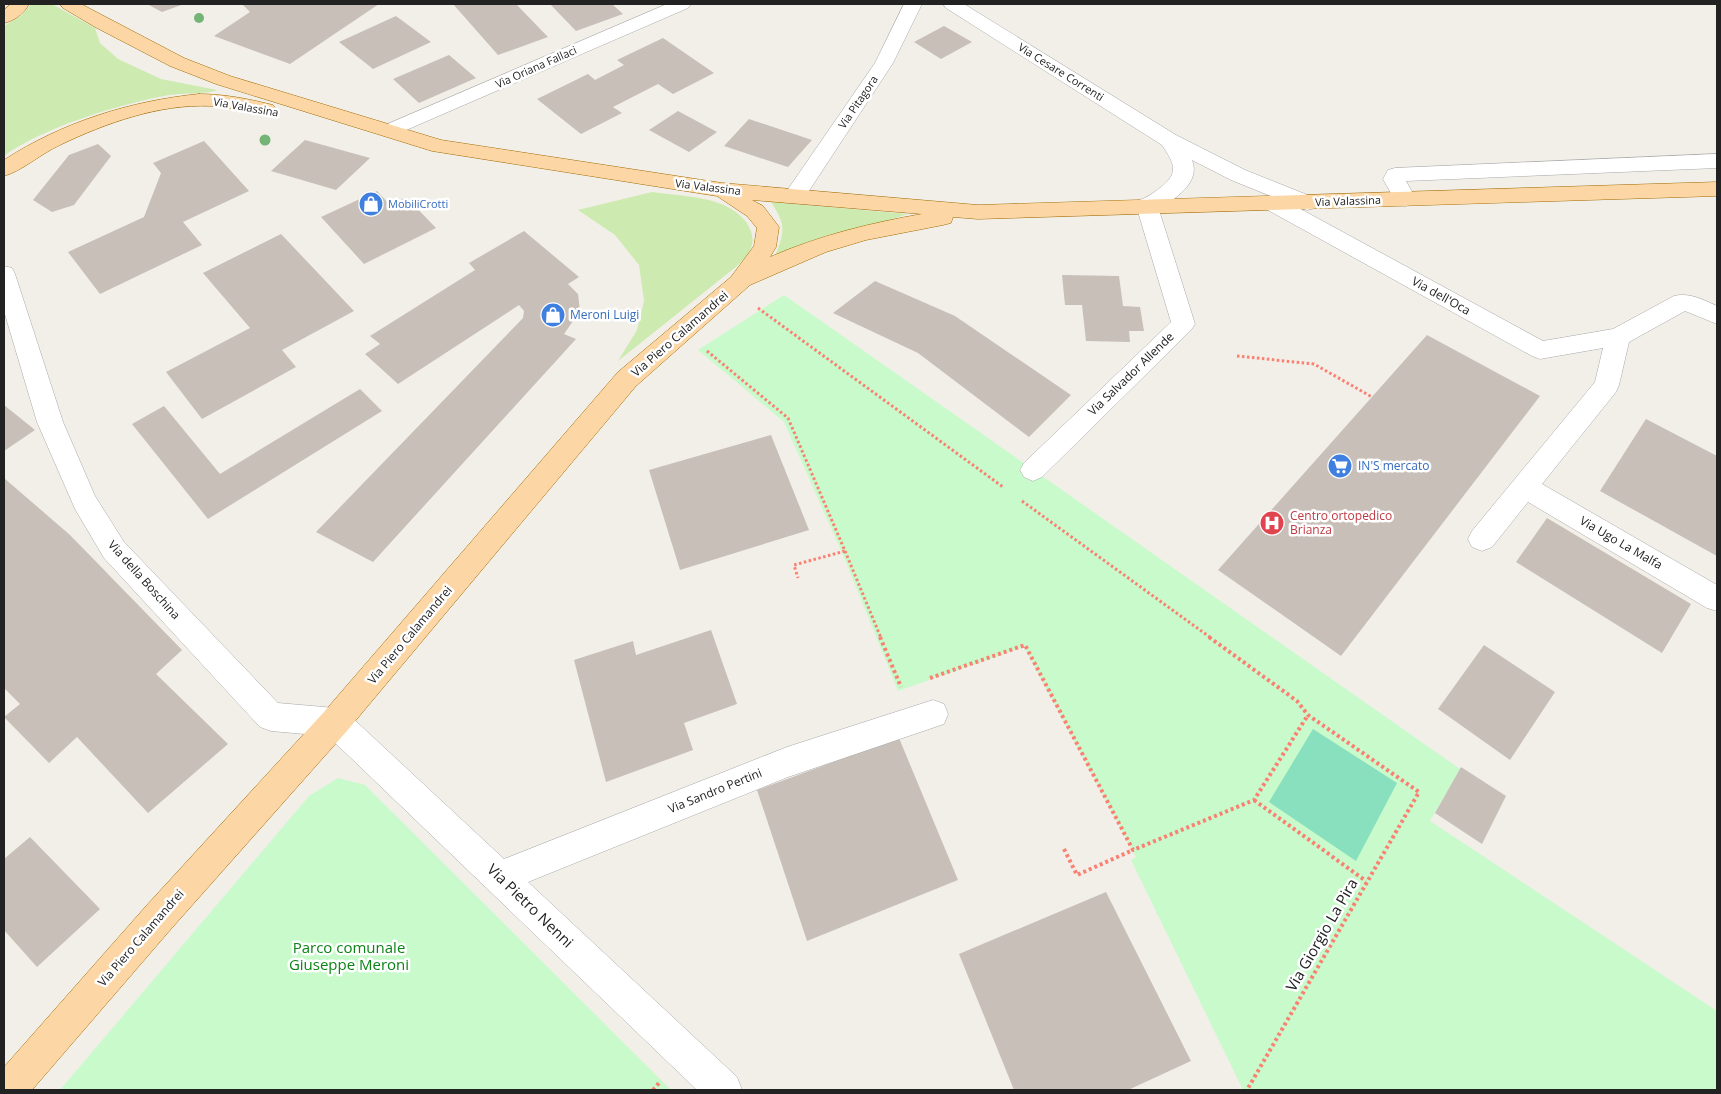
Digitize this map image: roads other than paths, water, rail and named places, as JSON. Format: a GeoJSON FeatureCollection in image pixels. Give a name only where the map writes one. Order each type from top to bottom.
{"type":"FeatureCollection","features":[{"type":"Feature","properties":{"kind":"main road"},"geometry":{"type":"LineString","coordinates":[[4,18],[18,8],[20,4]]}},
{"type":"Feature","properties":{"kind":"main road","name":"Via Valassina"},"geometry":{"type":"LineString","coordinates":[[69,4],[101,23],[187,65],[268,95],[439,146]]}},
{"type":"Feature","properties":{"kind":"main road","name":"Via Valassina"},"geometry":{"type":"LineString","coordinates":[[4,169],[46,144],[80,128],[114,116],[162,105],[199,100],[222,101],[439,146],[722,190],[978,212]]}},
{"type":"Feature","properties":{"kind":"main road","name":"Via Valassina"},"geometry":{"type":"LineString","coordinates":[[739,283],[776,262],[863,232],[978,212],[1149,205],[1307,203],[1717,189]]}},
{"type":"Feature","properties":{"kind":"main road","name":"Via Piero Calamandrei"},"geometry":{"type":"LineString","coordinates":[[8,1090],[159,916],[335,722],[627,379],[739,283],[765,246],[768,227],[756,211],[722,190]]}},
{"type":"Feature","properties":{"kind":"street","name":"Via Oriana Fallaci"},"geometry":{"type":"LineString","coordinates":[[390,130],[682,4]]}},
{"type":"Feature","properties":{"kind":"street","name":"Via Pitagora"},"geometry":{"type":"LineString","coordinates":[[795,195],[884,63],[913,4]]}},
{"type":"Feature","properties":{"kind":"street","name":"Via Cesare Correnti"},"geometry":{"type":"LineString","coordinates":[[952,4],[1169,140],[1238,174],[1307,203]]}},
{"type":"Feature","properties":{"kind":"street","name":"Via Cesare Correnti"},"geometry":{"type":"LineString","coordinates":[[1149,205],[1182,181],[1185,168],[1181,155],[1169,140]]}},
{"type":"Feature","properties":{"kind":"street"},"geometry":{"type":"LineString","coordinates":[[1405,200],[1394,179],[1395,175],[1717,161]]}},
{"type":"Feature","properties":{"kind":"street","name":"Via dell'Oca"},"geometry":{"type":"LineString","coordinates":[[1272,203],[1540,350],[1618,337],[1682,302],[1694,305],[1717,316]]}},
{"type":"Feature","properties":{"kind":"street","name":"Via Salvador Allende"},"geometry":{"type":"LineString","coordinates":[[1033,470],[1183,324],[1149,205]]}},
{"type":"Feature","properties":{"kind":"street","name":"Via della Boschina"},"geometry":{"type":"LineString","coordinates":[[4,274],[50,422],[84,501],[114,550],[271,717],[335,722]]}},
{"type":"Feature","properties":{"kind":"street"},"geometry":{"type":"LineString","coordinates":[[1482,540],[1607,385],[1618,337]]}},
{"type":"Feature","properties":{"kind":"street","name":"Via Ugo La Malfa"},"geometry":{"type":"LineString","coordinates":[[1524,487],[1717,599]]}},
{"type":"Feature","properties":{"kind":"street","name":"Via Sandro Pertini"},"geometry":{"type":"LineString","coordinates":[[500,877],[787,762],[933,714]]}},
{"type":"Feature","properties":{"kind":"street","name":"Via Pietro Nenni"},"geometry":{"type":"LineString","coordinates":[[335,722],[724,1090]]}},
{"type":"Feature","properties":{"kind":"place","name":"MobiliCrotti"},"geometry":{"type":"Point","coordinates":[371,204]}},
{"type":"Feature","properties":{"kind":"place","name":"Meroni Luigi"},"geometry":{"type":"Point","coordinates":[553,315]}},
{"type":"Feature","properties":{"kind":"place","name":"IN'S mercato"},"geometry":{"type":"Point","coordinates":[1340,466]}},
{"type":"Feature","properties":{"kind":"place","name":"Centro ortopedico Brianza"},"geometry":{"type":"Point","coordinates":[1272,523]}},
{"type":"Feature","properties":{"kind":"park label","name":"Parco comunale Giuseppe Meroni"},"geometry":{"type":"Point","coordinates":[349,956]}}]}
